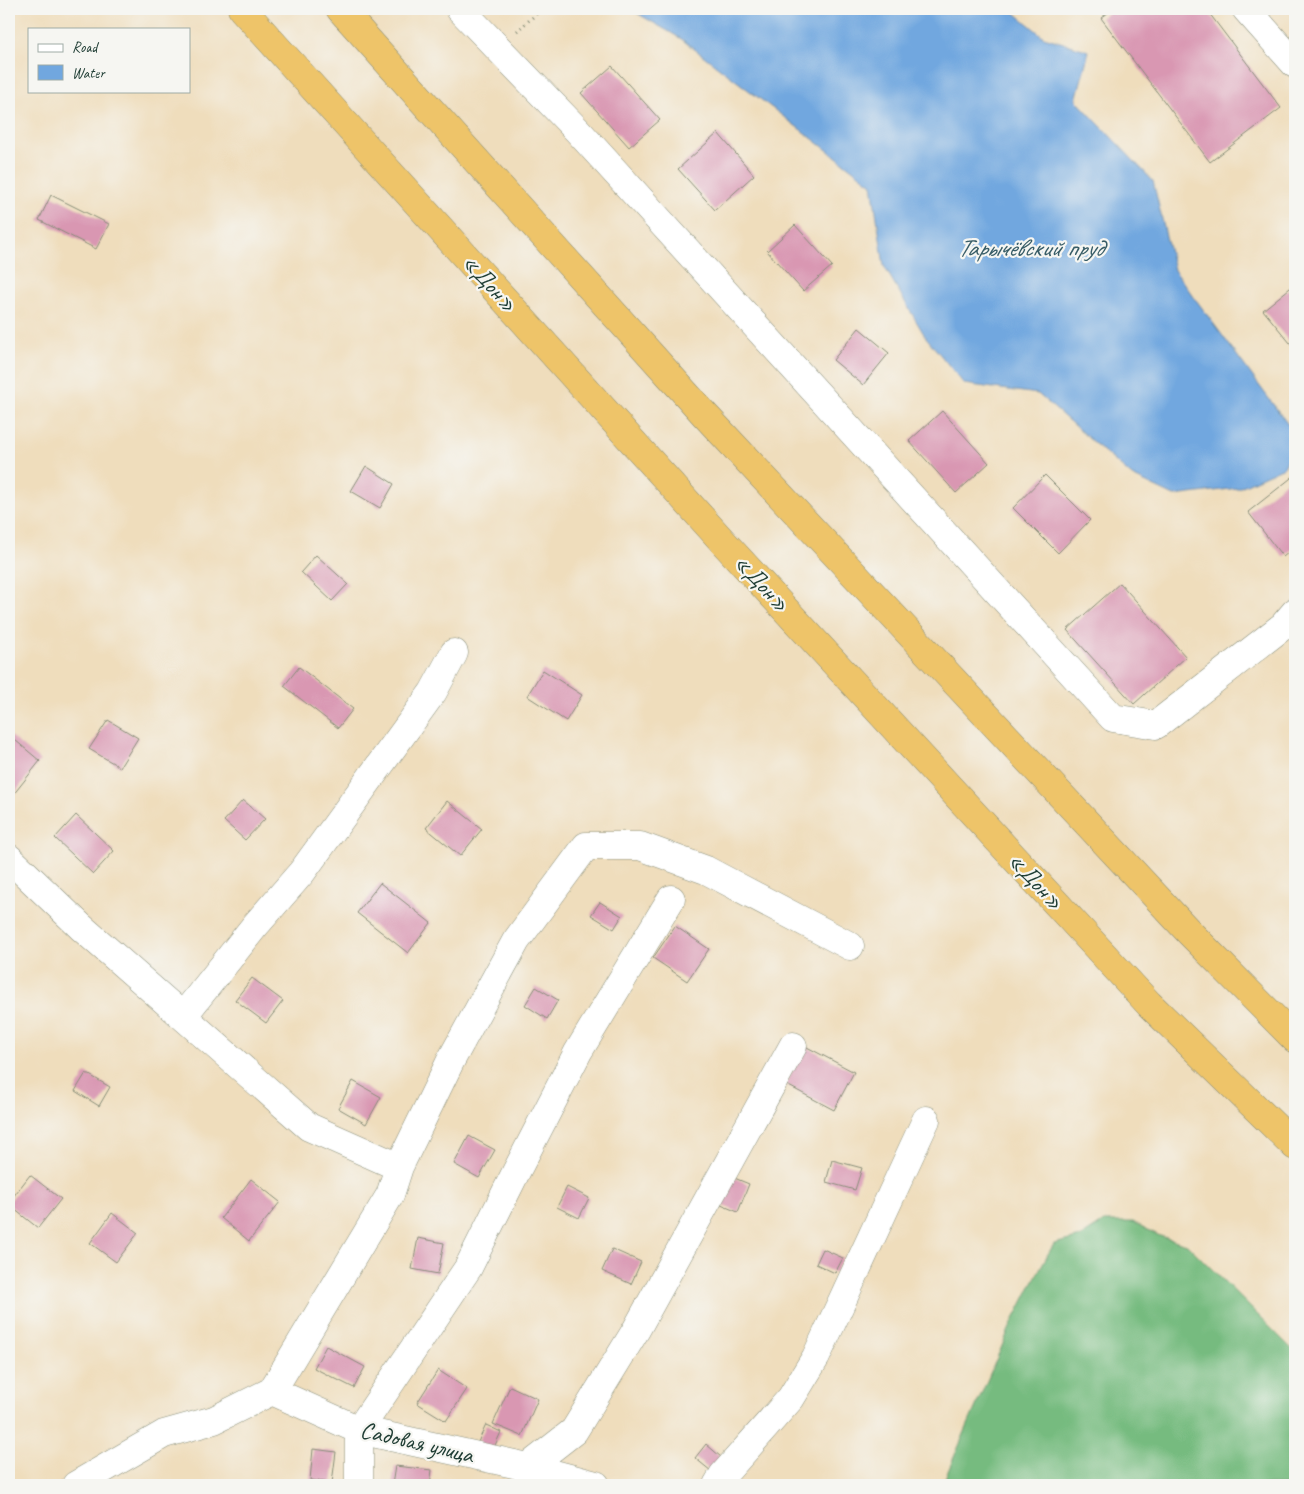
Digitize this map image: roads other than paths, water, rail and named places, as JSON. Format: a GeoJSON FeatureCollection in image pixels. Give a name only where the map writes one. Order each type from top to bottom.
{"type":"FeatureCollection","features":[{"type":"Feature","properties":{"kind":"highway","name":"«Дон»"},"geometry":{"type":"LineString","coordinates":[[242,9],[720,538],[1149,1004],[1295,1146]]}},
{"type":"Feature","properties":{"kind":"highway"},"geometry":{"type":"LineString","coordinates":[[340,9],[712,423],[1190,933],[1295,1039]]}},
{"type":"Feature","properties":{"kind":"street"},"geometry":{"type":"LineString","coordinates":[[460,9],[578,131],[1113,718],[1156,725],[1283,626],[1295,612]]}},
{"type":"Feature","properties":{"kind":"street"},"geometry":{"type":"LineString","coordinates":[[1246,9],[1295,64]]}},
{"type":"Feature","properties":{"kind":"street"},"geometry":{"type":"LineString","coordinates":[[183,1016],[254,927],[302,872],[433,692],[454,653]]}},
{"type":"Feature","properties":{"kind":"street"},"geometry":{"type":"LineString","coordinates":[[76,1485],[164,1434],[214,1420],[272,1392],[390,1195],[399,1167],[451,1060],[516,941],[586,846],[640,846],[706,870],[850,946]]}},
{"type":"Feature","properties":{"kind":"street"},"geometry":{"type":"LineString","coordinates":[[9,858],[81,927],[309,1127],[399,1167]]}},
{"type":"Feature","properties":{"kind":"street"},"geometry":{"type":"LineString","coordinates":[[359,1485],[359,1430],[468,1268],[578,1052],[672,899]]}},
{"type":"Feature","properties":{"kind":"street"},"geometry":{"type":"LineString","coordinates":[[528,1476],[574,1431],[636,1330],[793,1046]]}},
{"type":"Feature","properties":{"kind":"street"},"geometry":{"type":"LineString","coordinates":[[717,1485],[791,1398],[816,1358],[926,1120]]}},
{"type":"Feature","properties":{"kind":"street","name":"Садовая улица"},"geometry":{"type":"LineString","coordinates":[[272,1392],[359,1430],[528,1476],[596,1485]]}},
{"type":"Feature","properties":{"kind":"water","name":"Тарычёвский пруд"},"geometry":{"type":"Polygon","coordinates":[[[632,9],[1010,9],[1044,37],[1089,51],[1076,100],[1153,181],[1174,270],[1295,434],[1295,445],[1284,467],[1238,488],[1174,496],[1132,476],[1038,394],[964,384],[925,336],[884,266],[872,184],[680,38],[632,9]]]}}]}
